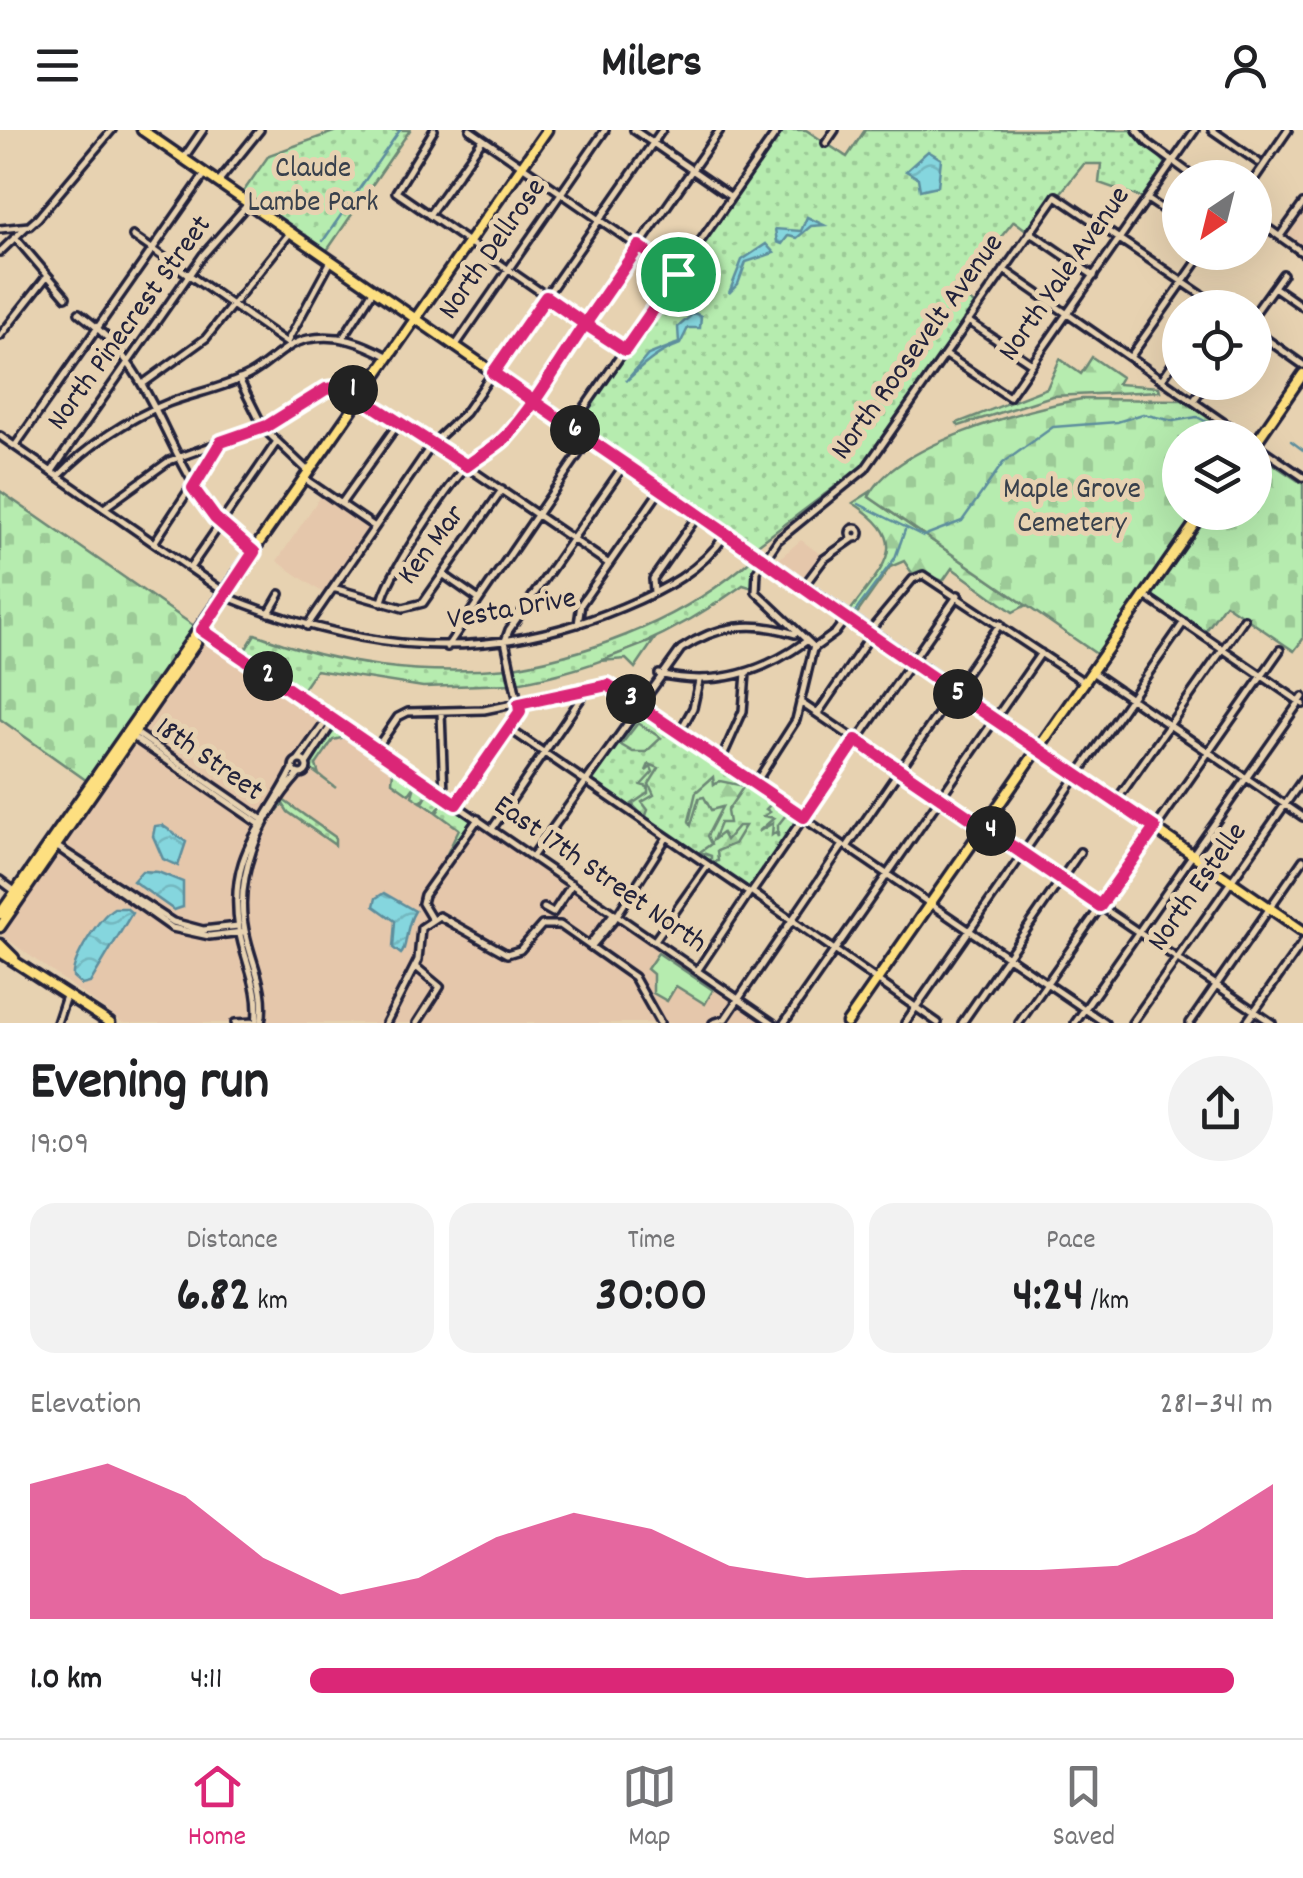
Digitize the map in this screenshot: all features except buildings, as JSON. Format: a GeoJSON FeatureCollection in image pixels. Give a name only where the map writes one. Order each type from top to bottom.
{"type":"FeatureCollection","features":[{"type":"Feature","properties":{"kind":"main road"},"geometry":{"type":"LineString","coordinates":[[0,927],[547,130]]}},
{"type":"Feature","properties":{"kind":"main road"},"geometry":{"type":"LineString","coordinates":[[145,131],[1303,931]]}},
{"type":"Feature","properties":{"kind":"main road"},"geometry":{"type":"LineString","coordinates":[[395,306],[412,310],[428,301]]}},
{"type":"Feature","properties":{"kind":"main road"},"geometry":{"type":"LineString","coordinates":[[1271,420],[1303,374]]}},
{"type":"Feature","properties":{"kind":"main road"},"geometry":{"type":"LineString","coordinates":[[847,1023],[1191,530]]}},
{"type":"Feature","properties":{"kind":"main road"},"geometry":{"type":"LineString","coordinates":[[0,914],[54,844]]}},
{"type":"Feature","properties":{"kind":"main road"},"geometry":{"type":"LineString","coordinates":[[0,944],[106,1022]]}},
{"type":"Feature","properties":{"kind":"main road"},"geometry":{"type":"LineString","coordinates":[[0,952],[14,958]]}},
{"type":"Feature","properties":{"kind":"street"},"geometry":{"type":"LineString","coordinates":[[0,252],[70,186],[112,130]]}},
{"type":"Feature","properties":{"kind":"street"},"geometry":{"type":"LineString","coordinates":[[184,159],[204,130]]}},
{"type":"Feature","properties":{"kind":"street"},"geometry":{"type":"LineString","coordinates":[[218,182],[260,130]]}},
{"type":"Feature","properties":{"kind":"street"},"geometry":{"type":"LineString","coordinates":[[434,130],[394,190],[625,350]]}},
{"type":"Feature","properties":{"kind":"street"},"geometry":{"type":"LineString","coordinates":[[470,130],[678,274]]}},
{"type":"Feature","properties":{"kind":"street","name":"North Dellrose"},"geometry":{"type":"LineString","coordinates":[[454,347],[605,130]]}},
{"type":"Feature","properties":{"kind":"street"},"geometry":{"type":"LineString","coordinates":[[634,130],[732,197]]}},
{"type":"Feature","properties":{"kind":"street"},"geometry":{"type":"LineString","coordinates":[[307,626],[434,443],[466,413],[662,130]]}},
{"type":"Feature","properties":{"kind":"street"},"geometry":{"type":"LineString","coordinates":[[382,603],[390,580],[467,466],[503,440],[720,130]]}},
{"type":"Feature","properties":{"kind":"street"},"geometry":{"type":"LineString","coordinates":[[571,427],[778,130]]}},
{"type":"Feature","properties":{"kind":"street"},"geometry":{"type":"LineString","coordinates":[[826,142],[835,130]]}},
{"type":"Feature","properties":{"kind":"street"},"geometry":{"type":"LineString","coordinates":[[1138,130],[1171,160]]}},
{"type":"Feature","properties":{"kind":"street","name":"North Yale Avenue"},"geometry":{"type":"LineString","coordinates":[[1174,160],[1195,130]]}},
{"type":"Feature","properties":{"kind":"street"},"geometry":{"type":"LineString","coordinates":[[1212,130],[1255,160]]}},
{"type":"Feature","properties":{"kind":"street"},"geometry":{"type":"LineString","coordinates":[[1267,160],[1288,130]]}},
{"type":"Feature","properties":{"kind":"street"},"geometry":{"type":"LineString","coordinates":[[429,215],[483,138]]}},
{"type":"Feature","properties":{"kind":"street"},"geometry":{"type":"LineString","coordinates":[[15,446],[205,174]]}},
{"type":"Feature","properties":{"kind":"street","name":"North Yale Avenue"},"geometry":{"type":"LineString","coordinates":[[946,355],[1008,397],[1162,178]]}},
{"type":"Feature","properties":{"kind":"street","name":"North Roosevelt Avenue"},"geometry":{"type":"LineString","coordinates":[[764,560],[786,530],[865,469],[1060,195],[1120,237]]}},
{"type":"Feature","properties":{"kind":"street"},"geometry":{"type":"LineString","coordinates":[[1147,199],[1162,209]]}},
{"type":"Feature","properties":{"kind":"street","name":"North Pinecrest Street"},"geometry":{"type":"LineString","coordinates":[[52,471],[189,275],[248,204]]}},
{"type":"Feature","properties":{"kind":"street"},"geometry":{"type":"LineString","coordinates":[[1280,236],[1303,204]]}},
{"type":"Feature","properties":{"kind":"street"},"geometry":{"type":"LineString","coordinates":[[3,229],[29,226]]}},
{"type":"Feature","properties":{"kind":"street"},"geometry":{"type":"LineString","coordinates":[[3,229],[66,297]]}},
{"type":"Feature","properties":{"kind":"street"},"geometry":{"type":"LineString","coordinates":[[1272,231],[1303,252]]}},
{"type":"Feature","properties":{"kind":"street"},"geometry":{"type":"LineString","coordinates":[[144,383],[206,338],[290,232]]}},
{"type":"Feature","properties":{"kind":"street"},"geometry":{"type":"LineString","coordinates":[[1030,232],[1094,276]]}},
{"type":"Feature","properties":{"kind":"street"},"geometry":{"type":"LineString","coordinates":[[134,236],[287,343]]}},
{"type":"Feature","properties":{"kind":"street"},"geometry":{"type":"LineString","coordinates":[[1120,237],[1195,290]]}},
{"type":"Feature","properties":{"kind":"street"},"geometry":{"type":"LineString","coordinates":[[281,350],[331,262]]}},
{"type":"Feature","properties":{"kind":"street"},"geometry":{"type":"LineString","coordinates":[[1004,270],[1162,379]]}},
{"type":"Feature","properties":{"kind":"street"},"geometry":{"type":"LineString","coordinates":[[1130,357],[1192,270]]}},
{"type":"Feature","properties":{"kind":"street"},"geometry":{"type":"LineString","coordinates":[[1271,290],[1282,274]]}},
{"type":"Feature","properties":{"kind":"street"},"geometry":{"type":"LineString","coordinates":[[0,336],[47,276]]}},
{"type":"Feature","properties":{"kind":"street"},"geometry":{"type":"LineString","coordinates":[[1274,286],[1303,307]]}},
{"type":"Feature","properties":{"kind":"street"},"geometry":{"type":"LineString","coordinates":[[343,338],[374,291]]}},
{"type":"Feature","properties":{"kind":"street"},"geometry":{"type":"LineString","coordinates":[[79,313],[129,360],[157,408],[176,458],[193,488],[221,524],[254,552]]}},
{"type":"Feature","properties":{"kind":"street"},"geometry":{"type":"LineString","coordinates":[[968,322],[1032,364]]}},
{"type":"Feature","properties":{"kind":"street"},"geometry":{"type":"LineString","coordinates":[[59,476],[97,443],[157,408],[239,379],[281,350],[306,340],[343,338],[390,357]]}},
{"type":"Feature","properties":{"kind":"street"},"geometry":{"type":"LineString","coordinates":[[1272,343],[1303,365]]}},
{"type":"Feature","properties":{"kind":"street"},"geometry":{"type":"LineString","coordinates":[[239,379],[263,427],[276,443],[307,476],[375,527]]}},
{"type":"Feature","properties":{"kind":"street"},"geometry":{"type":"LineString","coordinates":[[104,508],[135,482],[176,458],[263,427],[326,389],[344,387],[434,443],[609,564]]}},
{"type":"Feature","properties":{"kind":"street"},"geometry":{"type":"LineString","coordinates":[[1194,401],[1221,420]]}},
{"type":"Feature","properties":{"kind":"street"},"geometry":{"type":"LineString","coordinates":[[342,504],[400,421]]}},
{"type":"Feature","properties":{"kind":"street","name":"Vesta Drive"},"geometry":{"type":"LineString","coordinates":[[0,436],[226,595],[307,626],[384,644],[448,647],[506,642],[578,624],[655,593],[704,564],[726,534]]}},
{"type":"Feature","properties":{"kind":"street"},"geometry":{"type":"LineString","coordinates":[[448,647],[589,439]]}},
{"type":"Feature","properties":{"kind":"street"},"geometry":{"type":"LineString","coordinates":[[154,542],[221,442]]}},
{"type":"Feature","properties":{"kind":"street"},"geometry":{"type":"LineString","coordinates":[[190,568],[276,443]]}},
{"type":"Feature","properties":{"kind":"street"},"geometry":{"type":"LineString","coordinates":[[1272,456],[1303,477]]}},
{"type":"Feature","properties":{"kind":"street"},"geometry":{"type":"LineString","coordinates":[[456,804],[520,712],[506,642],[625,464]]}},
{"type":"Feature","properties":{"kind":"street"},"geometry":{"type":"LineString","coordinates":[[578,624],[578,609],[662,489]]}},
{"type":"Feature","properties":{"kind":"street","name":"Ken Mar"},"geometry":{"type":"LineString","coordinates":[[332,588],[382,603],[415,607],[443,575],[502,490]]}},
{"type":"Feature","properties":{"kind":"street"},"geometry":{"type":"LineString","coordinates":[[655,593],[653,580],[698,515]]}},
{"type":"Feature","properties":{"kind":"street"},"geometry":{"type":"LineString","coordinates":[[803,587],[824,559],[854,538]]}},
{"type":"Feature","properties":{"kind":"street"},"geometry":{"type":"LineString","coordinates":[[764,560],[758,571],[756,592],[815,648]]}},
{"type":"Feature","properties":{"kind":"street"},"geometry":{"type":"LineString","coordinates":[[443,575],[478,599]]}},
{"type":"Feature","properties":{"kind":"street"},"geometry":{"type":"LineString","coordinates":[[818,714],[870,634],[918,577],[935,580],[1084,682]]}},
{"type":"Feature","properties":{"kind":"street"},"geometry":{"type":"LineString","coordinates":[[269,613],[280,594]]}},
{"type":"Feature","properties":{"kind":"street"},"geometry":{"type":"LineString","coordinates":[[698,970],[958,595]]}},
{"type":"Feature","properties":{"kind":"street"},"geometry":{"type":"LineString","coordinates":[[1075,1023],[1302,700],[1145,596]]}},
{"type":"Feature","properties":{"kind":"street"},"geometry":{"type":"LineString","coordinates":[[754,784],[796,720],[815,648],[846,617]]}},
{"type":"Feature","properties":{"kind":"street"},"geometry":{"type":"LineString","coordinates":[[1116,801],[1244,619]]}},
{"type":"Feature","properties":{"kind":"street"},"geometry":{"type":"LineString","coordinates":[[905,1023],[1184,622]]}},
{"type":"Feature","properties":{"kind":"street"},"geometry":{"type":"LineString","coordinates":[[714,1023],[725,1021],[1000,624]]}},
{"type":"Feature","properties":{"kind":"street"},"geometry":{"type":"LineString","coordinates":[[532,856],[659,674],[681,650],[717,630],[755,625],[798,635]]}},
{"type":"Feature","properties":{"kind":"street","name":"East 17th Street North"},"geometry":{"type":"LineString","coordinates":[[202,630],[774,1023]]}},
{"type":"Feature","properties":{"kind":"street"},"geometry":{"type":"LineString","coordinates":[[659,674],[698,681],[746,673],[805,642]]}},
{"type":"Feature","properties":{"kind":"street"},"geometry":{"type":"LineString","coordinates":[[1019,1023],[1280,650]]}},
{"type":"Feature","properties":{"kind":"street"},"geometry":{"type":"LineString","coordinates":[[784,1023],[1041,654]]}},
{"type":"Feature","properties":{"kind":"street"},"geometry":{"type":"LineString","coordinates":[[1092,672],[1303,817]]}},
{"type":"Feature","properties":{"kind":"street"},"geometry":{"type":"LineString","coordinates":[[720,760],[744,711],[746,673]]}},
{"type":"Feature","properties":{"kind":"street"},"geometry":{"type":"LineString","coordinates":[[679,733],[693,708],[698,681]]}},
{"type":"Feature","properties":{"kind":"street"},"geometry":{"type":"LineString","coordinates":[[376,748],[402,714],[519,704],[608,685],[1106,1023]]}},
{"type":"Feature","properties":{"kind":"street"},"geometry":{"type":"LineString","coordinates":[[492,829],[586,691]]}},
{"type":"Feature","properties":{"kind":"street"},"geometry":{"type":"LineString","coordinates":[[800,702],[1272,1023]]}},
{"type":"Feature","properties":{"kind":"street"},"geometry":{"type":"LineString","coordinates":[[441,712],[444,796]]}},
{"type":"Feature","properties":{"kind":"street"},"geometry":{"type":"LineString","coordinates":[[235,1023],[260,1022],[262,990],[242,929],[245,877],[262,822],[296,772],[299,759],[332,719]]}},
{"type":"Feature","properties":{"kind":"street"},"geometry":{"type":"LineString","coordinates":[[296,772],[306,770],[332,719]]}},
{"type":"Feature","properties":{"kind":"street"},"geometry":{"type":"LineString","coordinates":[[508,728],[938,1023]]}},
{"type":"Feature","properties":{"kind":"street","name":"18th Street"},"geometry":{"type":"LineString","coordinates":[[132,732],[262,822]]}},
{"type":"Feature","properties":{"kind":"street"},"geometry":{"type":"LineString","coordinates":[[299,759],[306,764]]}},
{"type":"Feature","properties":{"kind":"street","name":"North Estelle"},"geometry":{"type":"LineString","coordinates":[[1132,1023],[1303,779]]}},
{"type":"Feature","properties":{"kind":"street"},"geometry":{"type":"LineString","coordinates":[[430,918],[422,904],[424,895],[478,820]]}},
{"type":"Feature","properties":{"kind":"street"},"geometry":{"type":"LineString","coordinates":[[591,946],[666,837]]}},
{"type":"Feature","properties":{"kind":"street"},"geometry":{"type":"LineString","coordinates":[[54,844],[172,928],[209,936],[242,929]]}},
{"type":"Feature","properties":{"kind":"street"},"geometry":{"type":"LineString","coordinates":[[962,1023],[1080,852]]}},
{"type":"Feature","properties":{"kind":"street"},"geometry":{"type":"LineString","coordinates":[[1190,1023],[1303,860]]}},
{"type":"Feature","properties":{"kind":"street"},"geometry":{"type":"LineString","coordinates":[[655,941],[708,865]]}},
{"type":"Feature","properties":{"kind":"street"},"geometry":{"type":"LineString","coordinates":[[0,880],[16,892]]}},
{"type":"Feature","properties":{"kind":"street"},"geometry":{"type":"LineString","coordinates":[[544,908],[553,912],[572,884]]}},
{"type":"Feature","properties":{"kind":"street"},"geometry":{"type":"LineString","coordinates":[[430,918],[449,917],[505,954],[520,950],[536,928],[548,922],[560,925],[637,979],[660,1023]]}},
{"type":"Feature","properties":{"kind":"street"},"geometry":{"type":"LineString","coordinates":[[386,1023],[415,966],[419,933],[430,918]]}},
{"type":"Feature","properties":{"kind":"street"},"geometry":{"type":"LineString","coordinates":[[1246,1023],[1303,942]]}},
{"type":"Feature","properties":{"kind":"street"},"geometry":{"type":"LineString","coordinates":[[415,966],[440,987],[416,1023]]}},
{"type":"Feature","properties":{"kind":"street"},"geometry":{"type":"LineString","coordinates":[[57,1023],[66,994]]}},
{"type":"Feature","properties":{"kind":"shaded area"},"geometry":{"type":"Polygon","coordinates":[[[1303,200],[1303,248],[1280,233],[1303,200]]]}},
{"type":"Feature","properties":{"kind":"shaded area"},"geometry":{"type":"Polygon","coordinates":[[[322,494],[372,529],[326,595],[277,561],[322,494]]]}},
{"type":"Feature","properties":{"kind":"shaded area"},"geometry":{"type":"Polygon","coordinates":[[[801,540],[824,557],[804,582],[774,563],[801,540]]]}},
{"type":"Feature","properties":{"kind":"shaded area"},"geometry":{"type":"Polygon","coordinates":[[[206,636],[765,1023],[123,1023],[0,934],[206,636]]]}},
{"type":"Feature","properties":{"kind":"green space","name":"Claude Lambe Park"},"geometry":{"type":"Polygon","coordinates":[[[339,130],[410,130],[326,252],[241,195],[269,155],[339,130]]]}},
{"type":"Feature","properties":{"kind":"green space"},"geometry":{"type":"Polygon","coordinates":[[[781,130],[806,130],[847,157],[865,130],[1136,130],[1163,160],[1162,173],[1145,199],[1099,183],[1101,164],[1084,164],[1029,232],[1014,221],[957,291],[977,306],[861,467],[755,547],[578,424],[781,130]]]}},
{"type":"Feature","properties":{"kind":"green space"},"geometry":{"type":"Polygon","coordinates":[[[1092,357],[1121,377],[1117,384],[1159,387],[1160,391],[1052,396],[959,426],[957,423],[1047,388],[1060,359],[1081,374],[1092,357]]]}},
{"type":"Feature","properties":{"kind":"green space","name":"Maple Grove Cemetery"},"geometry":{"type":"Polygon","coordinates":[[[1082,399],[1182,400],[1212,420],[1162,420],[1162,530],[1186,530],[1098,655],[869,497],[883,478],[905,461],[964,432],[1082,399]]]}},
{"type":"Feature","properties":{"kind":"green space"},"geometry":{"type":"Polygon","coordinates":[[[1272,463],[1303,484],[1303,639],[1294,651],[1225,604],[1205,632],[1151,595],[1197,530],[1272,530],[1272,463]]]}},
{"type":"Feature","properties":{"kind":"green space"},"geometry":{"type":"Polygon","coordinates":[[[0,491],[197,628],[90,783],[0,719],[0,491]]]}},
{"type":"Feature","properties":{"kind":"green space"},"geometry":{"type":"Polygon","coordinates":[[[870,492],[869,497],[1026,605],[1013,612],[952,568],[943,581],[923,573],[914,576],[904,561],[890,567],[856,615],[850,611],[887,554],[883,530],[853,503],[870,492]]]}},
{"type":"Feature","properties":{"kind":"green space"},"geometry":{"type":"Polygon","coordinates":[[[753,558],[759,563],[753,588],[743,585],[691,619],[606,659],[516,683],[513,667],[578,652],[640,629],[700,598],[753,558]]]}},
{"type":"Feature","properties":{"kind":"green space"},"geometry":{"type":"Polygon","coordinates":[[[255,634],[318,654],[380,666],[444,671],[509,668],[512,684],[423,687],[316,670],[300,693],[243,654],[255,634]]]}},
{"type":"Feature","properties":{"kind":"green space"},"geometry":{"type":"Polygon","coordinates":[[[654,640],[635,668],[626,659],[600,661],[654,640]]]}},
{"type":"Feature","properties":{"kind":"green space"},"geometry":{"type":"Polygon","coordinates":[[[639,707],[800,818],[750,892],[589,781],[639,707]]]}},
{"type":"Feature","properties":{"kind":"green space"},"geometry":{"type":"Polygon","coordinates":[[[638,723],[661,738],[646,752],[633,752],[621,745],[638,723]]]}},
{"type":"Feature","properties":{"kind":"green space"},"geometry":{"type":"Polygon","coordinates":[[[333,727],[472,820],[444,860],[459,829],[437,813],[442,804],[436,812],[423,803],[428,794],[421,802],[412,796],[415,786],[409,794],[392,782],[393,770],[345,737],[333,740],[316,765],[319,775],[336,788],[309,768],[311,758],[335,730],[333,727]]]}},
{"type":"Feature","properties":{"kind":"green space"},"geometry":{"type":"Polygon","coordinates":[[[649,764],[659,768],[649,784],[654,795],[642,802],[648,810],[645,818],[632,804],[648,793],[648,787],[641,785],[653,772],[651,767],[646,771],[649,764]]]}},
{"type":"Feature","properties":{"kind":"green space"},"geometry":{"type":"Polygon","coordinates":[[[713,777],[714,785],[720,781],[744,786],[727,811],[729,823],[720,823],[713,840],[722,833],[726,840],[738,826],[745,826],[734,844],[717,851],[718,861],[711,862],[711,856],[700,852],[711,844],[707,836],[722,807],[711,810],[704,797],[699,798],[691,825],[689,821],[696,792],[713,777]]]}},
{"type":"Feature","properties":{"kind":"green space"},"geometry":{"type":"Polygon","coordinates":[[[283,800],[335,837],[335,845],[288,812],[283,804],[262,830],[283,800]]]}},
{"type":"Feature","properties":{"kind":"green space"},"geometry":{"type":"Polygon","coordinates":[[[772,803],[789,811],[778,825],[778,837],[776,832],[772,835],[773,823],[758,832],[774,818],[764,816],[770,812],[766,809],[772,803]]]}},
{"type":"Feature","properties":{"kind":"green space"},"geometry":{"type":"Polygon","coordinates":[[[658,953],[713,990],[705,1004],[676,986],[667,1001],[653,993],[653,974],[647,969],[658,953]]]}},
{"type":"Feature","properties":{"kind":"water"},"geometry":{"type":"Polygon","coordinates":[[[928,151],[941,159],[938,186],[920,190],[918,178],[906,171],[928,151]]]}},
{"type":"Feature","properties":{"kind":"water"},"geometry":{"type":"Polygon","coordinates":[[[807,217],[824,225],[811,226],[797,238],[788,236],[782,244],[777,242],[775,229],[801,231],[807,217]]]}},
{"type":"Feature","properties":{"kind":"water"},"geometry":{"type":"Polygon","coordinates":[[[766,244],[774,253],[746,262],[738,284],[729,293],[742,260],[766,244]]]}},
{"type":"Feature","properties":{"kind":"water"},"geometry":{"type":"Polygon","coordinates":[[[694,313],[701,316],[700,328],[688,328],[680,344],[657,355],[626,381],[648,355],[679,343],[678,327],[694,313]]]}},
{"type":"Feature","properties":{"kind":"water"},"geometry":{"type":"Polygon","coordinates":[[[162,825],[186,842],[178,866],[163,859],[153,836],[155,826],[162,825]]]}},
{"type":"Feature","properties":{"kind":"water"},"geometry":{"type":"Polygon","coordinates":[[[142,871],[158,872],[183,882],[183,907],[174,910],[133,881],[142,871]]]}},
{"type":"Feature","properties":{"kind":"water"},"geometry":{"type":"Polygon","coordinates":[[[384,893],[415,911],[401,954],[393,948],[395,921],[374,906],[376,898],[384,893]]]}},
{"type":"Feature","properties":{"kind":"water"},"geometry":{"type":"Polygon","coordinates":[[[114,908],[126,908],[132,913],[90,983],[82,985],[73,977],[76,961],[94,930],[114,908]]]}},
{"type":"Feature","properties":{"kind":"waterway"},"geometry":{"type":"LineString","coordinates":[[323,241],[400,130]]}},
{"type":"Feature","properties":{"kind":"waterway"},"geometry":{"type":"LineString","coordinates":[[859,504],[923,536],[962,521],[1003,463],[1053,427],[1117,422],[1143,414],[1169,420]]}},
{"type":"Feature","properties":{"kind":"waterway"},"geometry":{"type":"LineString","coordinates":[[1179,420],[1203,420]]}},
{"type":"Feature","properties":{"kind":"waterway"},"geometry":{"type":"LineString","coordinates":[[1291,441],[1303,450]]}},
{"type":"Feature","properties":{"kind":"waterway"},"geometry":{"type":"LineString","coordinates":[[855,612],[895,558],[905,530]]}},
{"type":"Feature","properties":{"kind":"route"},"geometry":{"type":"LineString","coordinates":[[678,274],[625,350],[585,324],[532,400],[516,424],[503,440],[467,466],[368,398],[344,387],[326,389],[267,426],[221,442],[193,488],[215,518],[254,552],[202,630],[456,804],[520,712],[519,704],[608,685],[804,817],[856,740],[1100,906],[1155,828],[1023,740],[954,690],[911,662],[589,439],[571,427],[564,422],[532,400],[513,387],[505,382],[493,373],[546,297],[585,324],[639,246],[678,274]]}}]}
